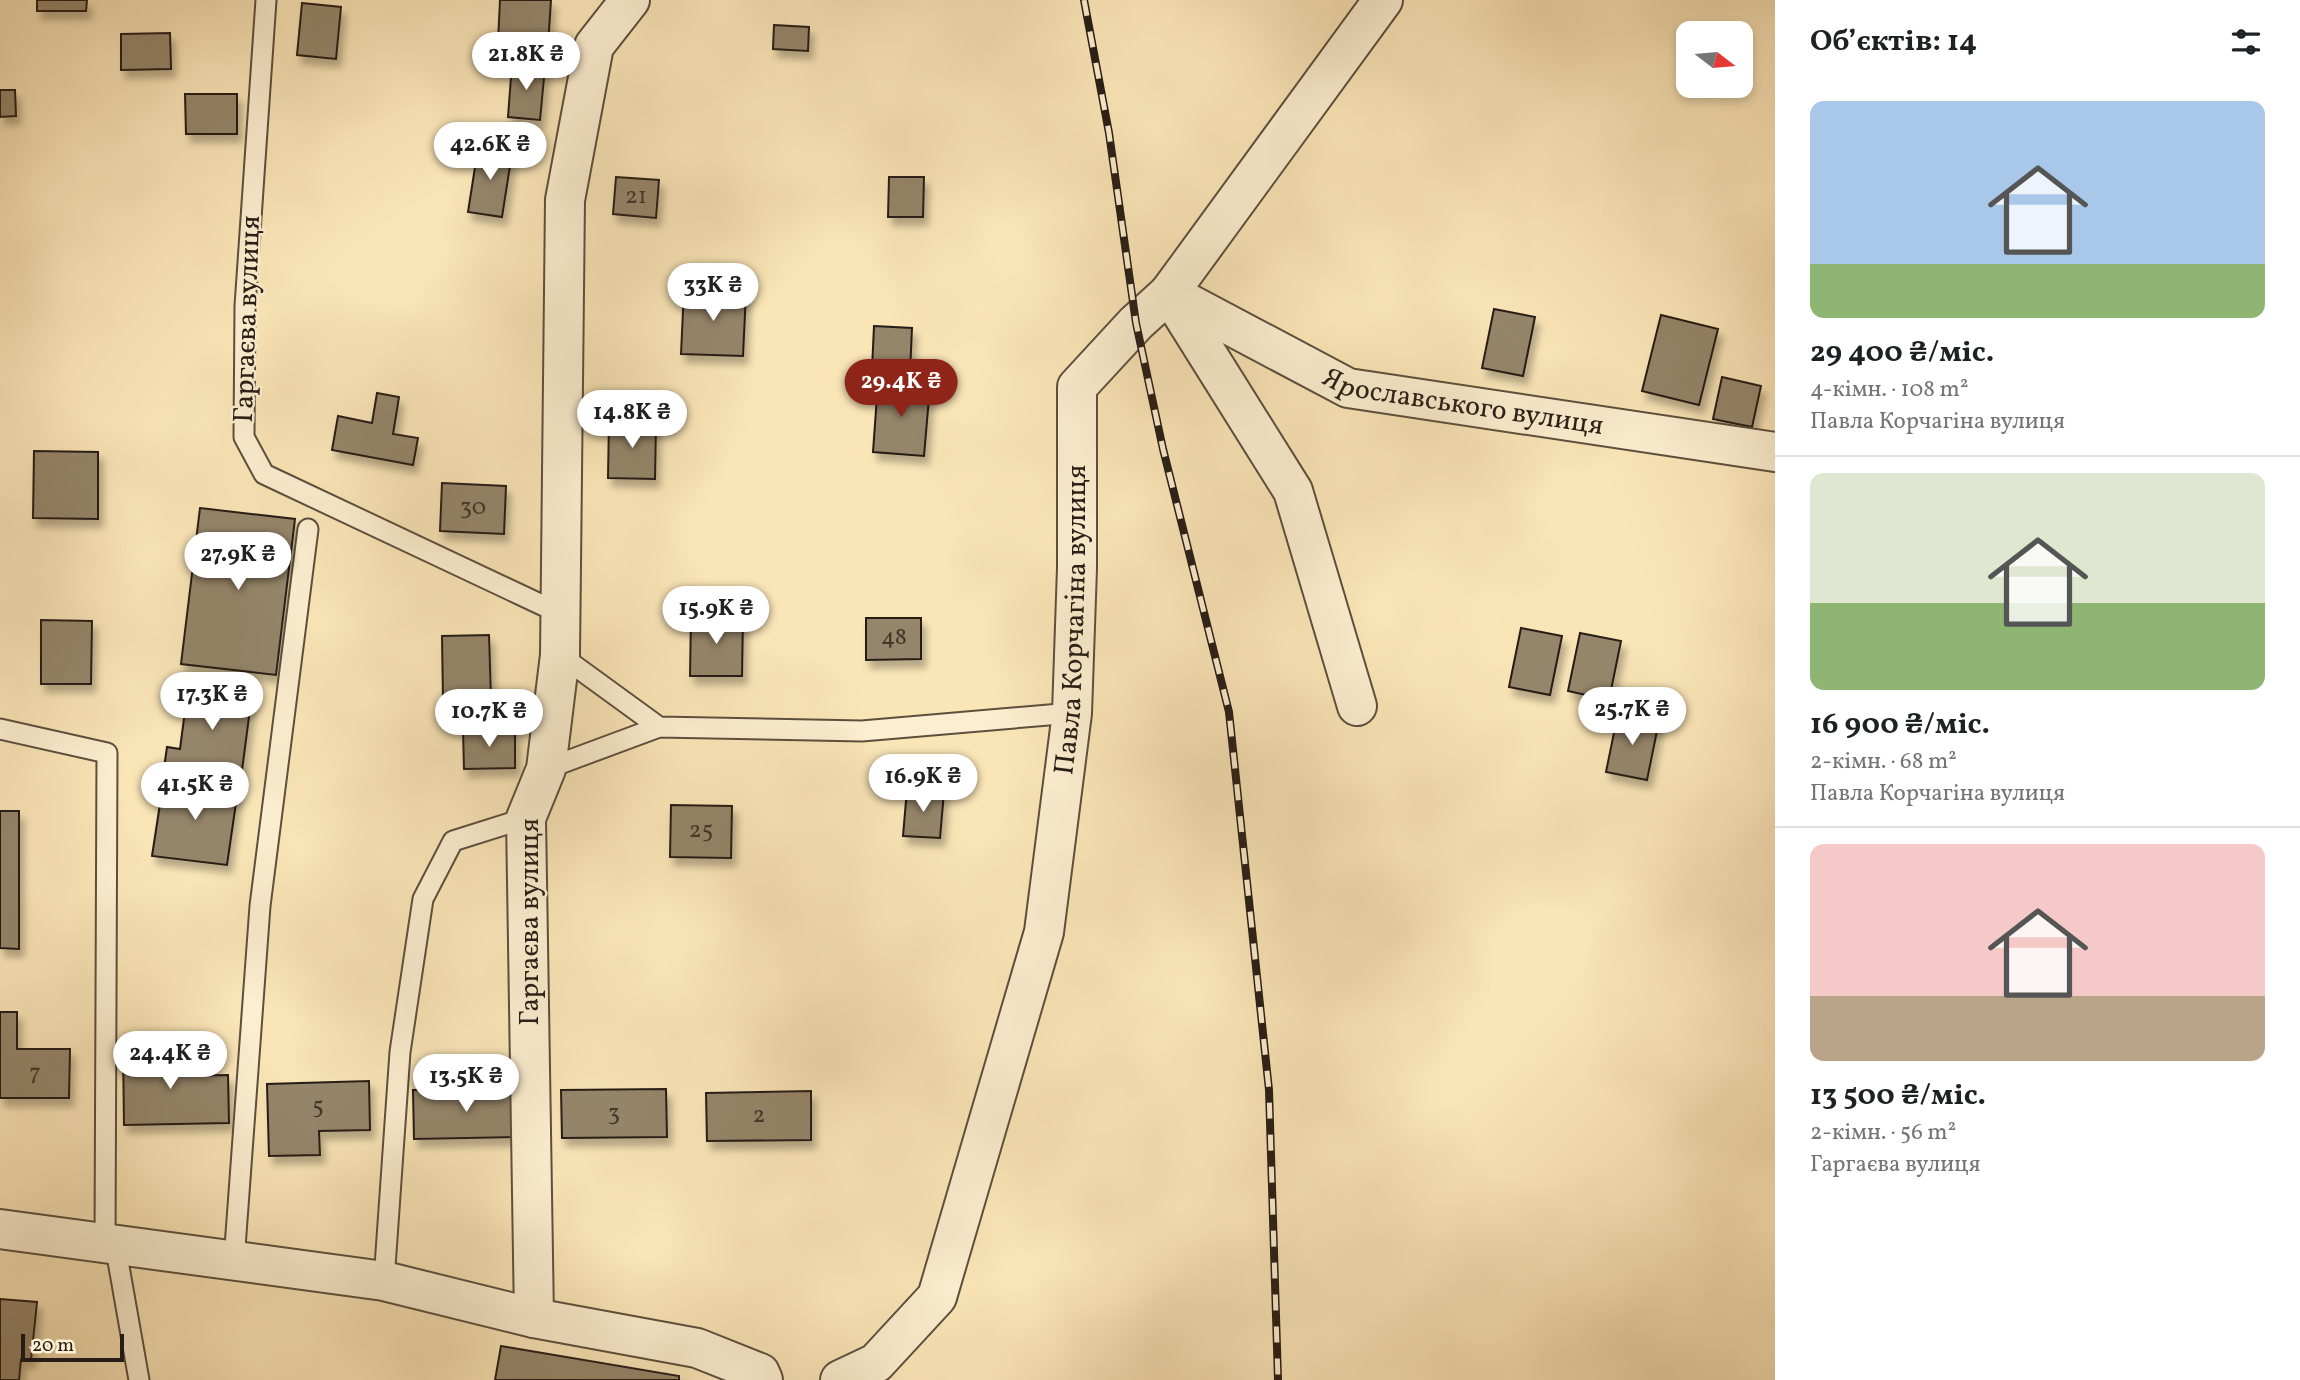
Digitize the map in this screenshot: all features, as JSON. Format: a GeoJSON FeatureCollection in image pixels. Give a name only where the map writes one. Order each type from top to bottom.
{"type":"FeatureCollection","features":[{"type":"Feature","properties":{"kind":"street","name":"Гаргаєва вулиця"},"geometry":{"type":"LineString","coordinates":[[534,1318],[526,818],[546,769],[560,655],[565,200],[594,46],[631,0]]}},
{"type":"Feature","properties":{"kind":"street","name":"Павла Корчагіна вулиця"},"geometry":{"type":"LineString","coordinates":[[840,1380],[876,1363],[937,1297],[1044,932],[1072,713],[1077,568],[1077,387],[1136,323],[1170,293],[1383,0]]}},
{"type":"Feature","properties":{"kind":"street","name":"Ярославського вулиця"},"geometry":{"type":"LineString","coordinates":[[1170,293],[1348,388],[1775,452]]}},
{"type":"Feature","properties":{"kind":"street"},"geometry":{"type":"LineString","coordinates":[[1170,293],[1293,491],[1357,706]]}},
{"type":"Feature","properties":{"kind":"street"},"geometry":{"type":"LineString","coordinates":[[0,1229],[384,1281],[534,1318],[697,1348],[760,1373],[763,1380]]}},
{"type":"Feature","properties":{"kind":"lane","name":"Гаргаєва вулиця"},"geometry":{"type":"LineString","coordinates":[[266,0],[244,306],[244,436],[264,474],[559,613]]}},
{"type":"Feature","properties":{"kind":"lane"},"geometry":{"type":"LineString","coordinates":[[234,1261],[260,906],[308,529]]}},
{"type":"Feature","properties":{"kind":"lane"},"geometry":{"type":"LineString","coordinates":[[560,655],[659,727]]}},
{"type":"Feature","properties":{"kind":"lane"},"geometry":{"type":"LineString","coordinates":[[546,769],[659,727],[862,731],[1072,713]]}},
{"type":"Feature","properties":{"kind":"lane"},"geometry":{"type":"LineString","coordinates":[[0,729],[107,753],[110,1244],[139,1380]]}},
{"type":"Feature","properties":{"kind":"lane"},"geometry":{"type":"LineString","coordinates":[[384,1281],[400,1052],[424,899],[453,841],[526,818]]}},
{"type":"Feature","properties":{"kind":"building"},"geometry":{"type":"Polygon","coordinates":[[[37,0],[87,0],[86,11],[37,11],[37,0]]]}},
{"type":"Feature","properties":{"kind":"building"},"geometry":{"type":"Polygon","coordinates":[[[500,0],[551,0],[548,45],[498,42],[500,0]]]}},
{"type":"Feature","properties":{"kind":"building"},"geometry":{"type":"Polygon","coordinates":[[[302,3],[341,7],[336,59],[297,55],[302,3]]]}},
{"type":"Feature","properties":{"kind":"building"},"geometry":{"type":"Polygon","coordinates":[[[774,25],[809,27],[808,51],[773,49],[774,25]]]}},
{"type":"Feature","properties":{"kind":"building"},"geometry":{"type":"Polygon","coordinates":[[[170,33],[171,69],[121,70],[121,34],[170,33]]]}},
{"type":"Feature","properties":{"kind":"building"},"geometry":{"type":"Polygon","coordinates":[[[512,64],[545,67],[540,120],[508,117],[512,64]]]}},
{"type":"Feature","properties":{"kind":"building"},"geometry":{"type":"Polygon","coordinates":[[[0,90],[15,90],[16,116],[0,117],[0,90]]]}},
{"type":"Feature","properties":{"kind":"building"},"geometry":{"type":"Polygon","coordinates":[[[185,94],[237,94],[237,134],[186,134],[185,94]]]}},
{"type":"Feature","properties":{"kind":"building"},"geometry":{"type":"Polygon","coordinates":[[[478,148],[512,153],[502,217],[468,212],[478,148]]]}},
{"type":"Feature","properties":{"kind":"building"},"geometry":{"type":"Polygon","coordinates":[[[616,177],[659,180],[656,218],[613,214],[616,177]]]}},
{"type":"Feature","properties":{"kind":"building"},"geometry":{"type":"Polygon","coordinates":[[[889,177],[924,177],[923,217],[888,217],[889,177]]]}},
{"type":"Feature","properties":{"kind":"building"},"geometry":{"type":"Polygon","coordinates":[[[684,289],[746,292],[743,356],[681,354],[684,289]]]}},
{"type":"Feature","properties":{"kind":"building"},"geometry":{"type":"Polygon","coordinates":[[[1494,309],[1535,317],[1523,376],[1482,368],[1494,309]]]}},
{"type":"Feature","properties":{"kind":"building"},"geometry":{"type":"Polygon","coordinates":[[[1661,315],[1718,329],[1699,405],[1642,391],[1661,315]]]}},
{"type":"Feature","properties":{"kind":"building"},"geometry":{"type":"Polygon","coordinates":[[[874,326],[912,328],[910,372],[872,369],[874,326]]]}},
{"type":"Feature","properties":{"kind":"building"},"geometry":{"type":"Polygon","coordinates":[[[1722,377],[1761,386],[1752,427],[1713,419],[1722,377]]]}},
{"type":"Feature","properties":{"kind":"building"},"geometry":{"type":"Polygon","coordinates":[[[878,382],[930,386],[924,456],[873,452],[878,382]]]}},
{"type":"Feature","properties":{"kind":"building"},"geometry":{"type":"Polygon","coordinates":[[[377,393],[399,397],[393,434],[418,438],[413,465],[332,450],[338,416],[372,423],[377,393]]]}},
{"type":"Feature","properties":{"kind":"building"},"geometry":{"type":"Polygon","coordinates":[[[609,421],[656,423],[655,479],[608,478],[609,421]]]}},
{"type":"Feature","properties":{"kind":"building"},"geometry":{"type":"Polygon","coordinates":[[[34,451],[98,452],[98,519],[33,518],[34,451]]]}},
{"type":"Feature","properties":{"kind":"building"},"geometry":{"type":"Polygon","coordinates":[[[442,483],[506,486],[504,534],[440,531],[442,483]]]}},
{"type":"Feature","properties":{"kind":"building"},"geometry":{"type":"Polygon","coordinates":[[[200,508],[295,519],[276,675],[181,664],[200,508]]]}},
{"type":"Feature","properties":{"kind":"building"},"geometry":{"type":"Polygon","coordinates":[[[691,616],[743,616],[742,676],[690,676],[691,616]]]}},
{"type":"Feature","properties":{"kind":"building"},"geometry":{"type":"Polygon","coordinates":[[[866,618],[921,618],[921,659],[866,660],[866,618]]]}},
{"type":"Feature","properties":{"kind":"building"},"geometry":{"type":"Polygon","coordinates":[[[41,620],[92,621],[91,684],[41,684],[41,620]]]}},
{"type":"Feature","properties":{"kind":"building"},"geometry":{"type":"Polygon","coordinates":[[[1521,628],[1562,636],[1550,695],[1509,687],[1521,628]]]}},
{"type":"Feature","properties":{"kind":"building"},"geometry":{"type":"Polygon","coordinates":[[[1580,633],[1621,641],[1609,700],[1568,691],[1580,633]]]}},
{"type":"Feature","properties":{"kind":"building"},"geometry":{"type":"Polygon","coordinates":[[[489,635],[491,698],[443,699],[442,636],[489,635]]]}},
{"type":"Feature","properties":{"kind":"building"},"geometry":{"type":"Polygon","coordinates":[[[177,684],[252,694],[241,778],[164,768],[167,747],[180,749],[186,703],[175,701],[177,684]]]}},
{"type":"Feature","properties":{"kind":"building"},"geometry":{"type":"Polygon","coordinates":[[[1618,713],[1659,721],[1647,780],[1606,772],[1618,713]]]}},
{"type":"Feature","properties":{"kind":"building"},"geometry":{"type":"Polygon","coordinates":[[[515,730],[515,768],[464,769],[463,731],[515,730]]]}},
{"type":"Feature","properties":{"kind":"building"},"geometry":{"type":"Polygon","coordinates":[[[164,778],[238,789],[227,865],[152,856],[164,778]]]}},
{"type":"Feature","properties":{"kind":"building"},"geometry":{"type":"Polygon","coordinates":[[[907,789],[944,792],[940,838],[903,836],[907,789]]]}},
{"type":"Feature","properties":{"kind":"building"},"geometry":{"type":"Polygon","coordinates":[[[671,805],[732,806],[731,858],[670,857],[671,805]]]}},
{"type":"Feature","properties":{"kind":"building"},"geometry":{"type":"Polygon","coordinates":[[[0,811],[19,811],[19,949],[0,948],[0,811]]]}},
{"type":"Feature","properties":{"kind":"building"},"geometry":{"type":"Polygon","coordinates":[[[0,1012],[17,1012],[17,1049],[70,1049],[69,1098],[0,1098],[0,1012]]]}},
{"type":"Feature","properties":{"kind":"building"},"geometry":{"type":"Polygon","coordinates":[[[175,1046],[175,1076],[228,1075],[229,1123],[124,1125],[123,1047],[175,1046]]]}},
{"type":"Feature","properties":{"kind":"building"},"geometry":{"type":"Polygon","coordinates":[[[369,1081],[370,1130],[319,1131],[320,1155],[269,1156],[267,1084],[369,1081]]]}},
{"type":"Feature","properties":{"kind":"building"},"geometry":{"type":"Polygon","coordinates":[[[518,1089],[518,1137],[414,1139],[413,1090],[518,1089]]]}},
{"type":"Feature","properties":{"kind":"building"},"geometry":{"type":"Polygon","coordinates":[[[666,1089],[667,1137],[562,1138],[561,1090],[666,1089]]]}},
{"type":"Feature","properties":{"kind":"building"},"geometry":{"type":"Polygon","coordinates":[[[811,1091],[811,1140],[707,1141],[706,1093],[811,1091]]]}},
{"type":"Feature","properties":{"kind":"building"},"geometry":{"type":"Polygon","coordinates":[[[0,1299],[37,1302],[31,1360],[21,1359],[19,1380],[0,1380],[0,1299]]]}},
{"type":"Feature","properties":{"kind":"building"},"geometry":{"type":"Polygon","coordinates":[[[501,1346],[679,1376],[679,1380],[495,1380],[501,1346]]]}},
{"type":"Feature","properties":{"kind":"railway"},"geometry":{"type":"LineString","coordinates":[[1084,0],[1109,133],[1136,323],[1163,449],[1229,712],[1269,1090],[1278,1380]]}}]}
